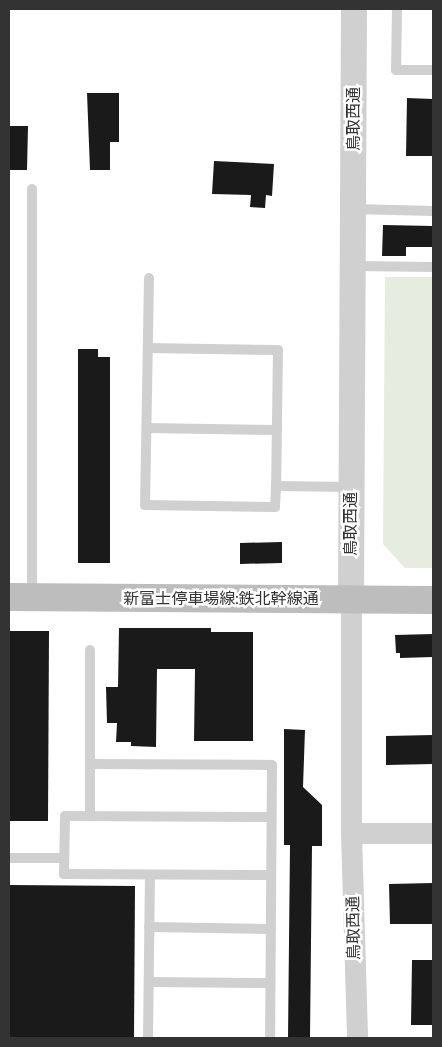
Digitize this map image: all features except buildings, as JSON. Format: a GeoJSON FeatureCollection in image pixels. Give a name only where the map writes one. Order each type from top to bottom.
{"type":"FeatureCollection","features":[{"type":"Feature","properties":{"kind":"main road","name":"新富士停車場線:鉄北幹線通"},"geometry":{"type":"LineString","coordinates":[[20,597],[433,600]]}},
{"type":"Feature","properties":{"kind":"street","name":"鳥取西通"},"geometry":{"type":"LineString","coordinates":[[354,9],[351,600],[352,833],[357,1038]]}},
{"type":"Feature","properties":{"kind":"street"},"geometry":{"type":"LineString","coordinates":[[352,833],[433,832]]}},
{"type":"Feature","properties":{"kind":"lane"},"geometry":{"type":"LineString","coordinates":[[397,9],[396,70],[433,70]]}},
{"type":"Feature","properties":{"kind":"lane"},"geometry":{"type":"LineString","coordinates":[[20,597],[32,189]]}},
{"type":"Feature","properties":{"kind":"lane"},"geometry":{"type":"LineString","coordinates":[[353,209],[433,211]]}},
{"type":"Feature","properties":{"kind":"lane"},"geometry":{"type":"LineString","coordinates":[[352,266],[433,267]]}},
{"type":"Feature","properties":{"kind":"lane"},"geometry":{"type":"LineString","coordinates":[[148,348],[278,350],[276,507],[145,505],[149,278]]}},
{"type":"Feature","properties":{"kind":"lane"},"geometry":{"type":"LineString","coordinates":[[147,428],[277,430]]}},
{"type":"Feature","properties":{"kind":"lane"},"geometry":{"type":"LineString","coordinates":[[276,486],[352,487]]}},
{"type":"Feature","properties":{"kind":"lane"},"geometry":{"type":"LineString","coordinates":[[90,650],[90,816]]}},
{"type":"Feature","properties":{"kind":"lane"},"geometry":{"type":"LineString","coordinates":[[90,764],[272,765],[270,1038]]}},
{"type":"Feature","properties":{"kind":"lane"},"geometry":{"type":"LineString","coordinates":[[271,817],[65,816],[64,858],[64,874],[271,875]]}},
{"type":"Feature","properties":{"kind":"lane"},"geometry":{"type":"LineString","coordinates":[[9,858],[64,858]]}},
{"type":"Feature","properties":{"kind":"lane"},"geometry":{"type":"LineString","coordinates":[[148,1038],[150,875]]}},
{"type":"Feature","properties":{"kind":"lane"},"geometry":{"type":"LineString","coordinates":[[149,926],[271,929]]}},
{"type":"Feature","properties":{"kind":"lane"},"geometry":{"type":"LineString","coordinates":[[149,982],[270,983]]}},
{"type":"Feature","properties":{"kind":"shaded area"},"geometry":{"type":"Polygon","coordinates":[[[385,277],[433,277],[433,568],[405,568],[383,544],[385,277]]]}}]}
